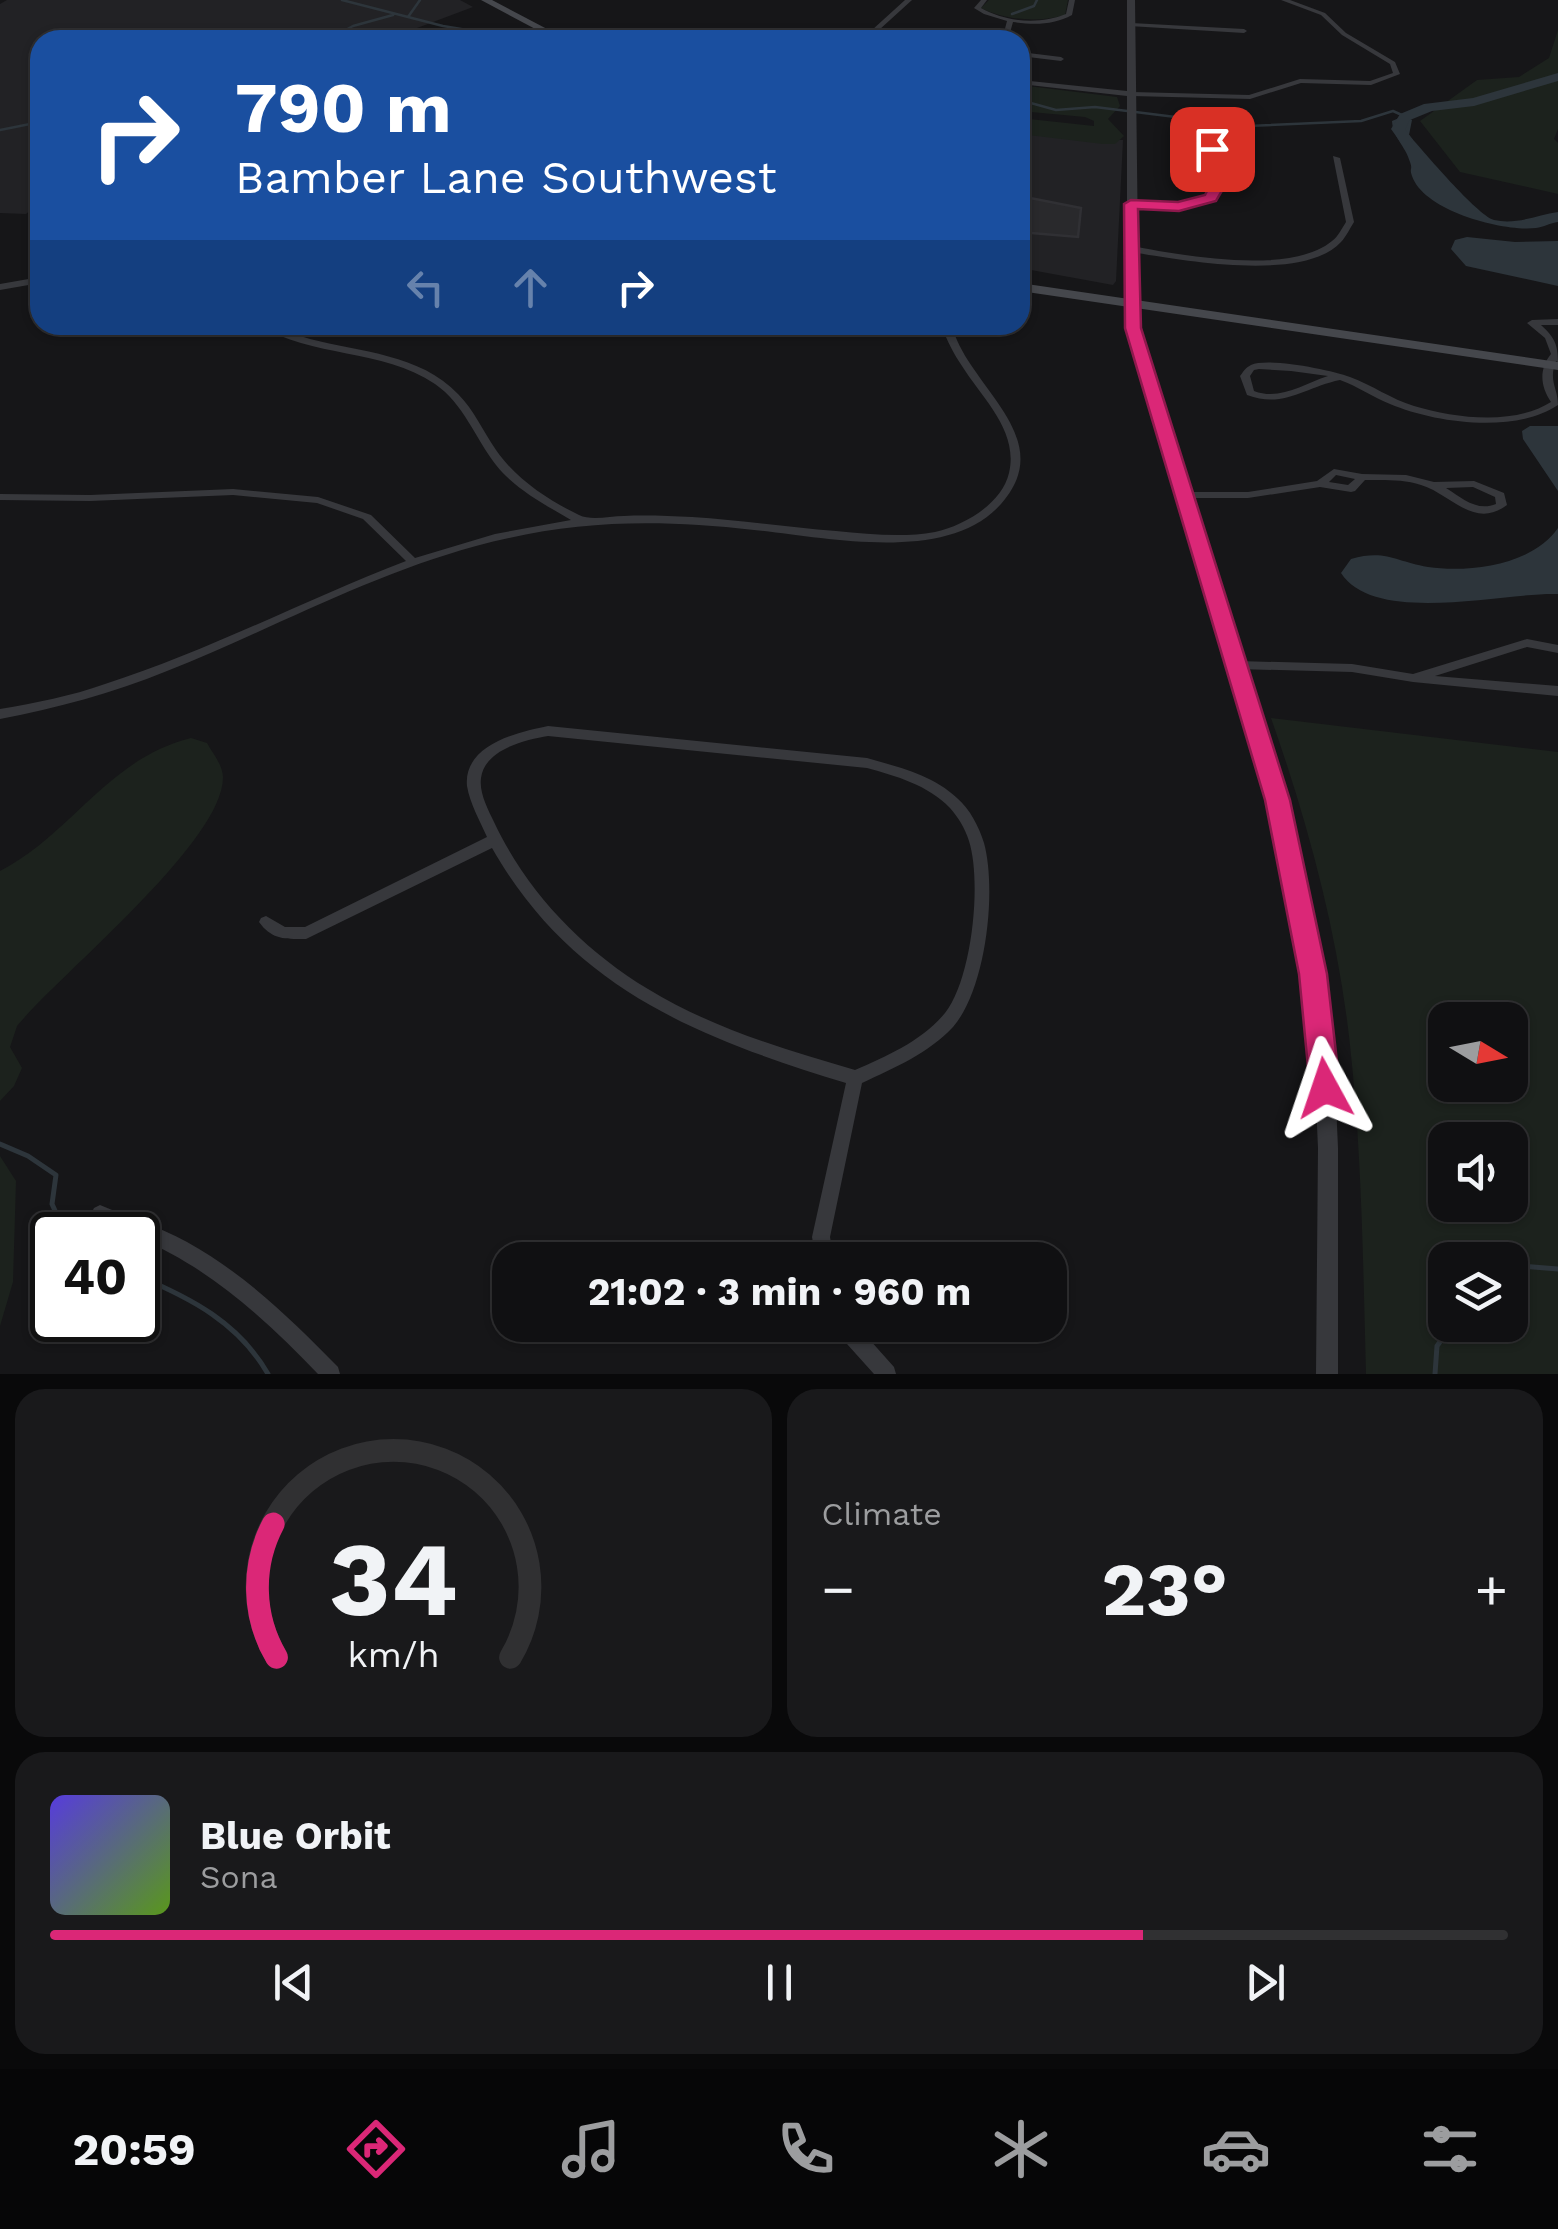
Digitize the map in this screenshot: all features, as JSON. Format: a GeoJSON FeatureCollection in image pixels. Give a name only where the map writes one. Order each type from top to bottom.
{"type":"FeatureCollection","features":[{"type":"Feature","properties":{"kind":"main road"},"geometry":{"type":"LineString","coordinates":[[485,0],[544,30]]}},
{"type":"Feature","properties":{"kind":"main road"},"geometry":{"type":"LineString","coordinates":[[1030,279],[1131,301]]}},
{"type":"Feature","properties":{"kind":"main road"},"geometry":{"type":"LineString","coordinates":[[1030,288],[1556,360]]}},
{"type":"Feature","properties":{"kind":"street"},"geometry":{"type":"LineString","coordinates":[[875,30],[909,0]]}},
{"type":"Feature","properties":{"kind":"street"},"geometry":{"type":"LineString","coordinates":[[984,0],[976,6],[981,12],[1011,18],[1065,18],[1070,14],[1072,0]]}},
{"type":"Feature","properties":{"kind":"street"},"geometry":{"type":"LineString","coordinates":[[1131,0],[1131,301],[1136,339],[1278,800],[1313,974],[1324,1059],[1328,1148],[1327,1374]]}},
{"type":"Feature","properties":{"kind":"street"},"geometry":{"type":"LineString","coordinates":[[1030,83],[1132,94],[1250,97],[1300,81],[1375,82],[1397,74],[1393,63],[1344,34],[1323,14],[1284,0]]}},
{"type":"Feature","properties":{"kind":"street"},"geometry":{"type":"LineString","coordinates":[[1008,30],[1011,18]]}},
{"type":"Feature","properties":{"kind":"street"},"geometry":{"type":"LineString","coordinates":[[1131,26],[1244,31]]}},
{"type":"Feature","properties":{"kind":"street"},"geometry":{"type":"LineString","coordinates":[[1030,55],[1061,59]]}},
{"type":"Feature","properties":{"kind":"street"},"geometry":{"type":"LineString","coordinates":[[1131,204],[1179,207],[1210,198],[1216,189],[1212,149]]}},
{"type":"Feature","properties":{"kind":"street"},"geometry":{"type":"LineString","coordinates":[[1131,249],[1256,263],[1318,252],[1340,239],[1350,222],[1336,158]]}},
{"type":"Feature","properties":{"kind":"street"},"geometry":{"type":"LineString","coordinates":[[0,287],[30,282]]}},
{"type":"Feature","properties":{"kind":"street"},"geometry":{"type":"LineString","coordinates":[[1340,376],[1268,400],[1250,393],[1245,376],[1251,368],[1266,366],[1340,376],[1413,408],[1496,420],[1531,418],[1547,412],[1557,402],[1550,396],[1556,360],[1549,337],[1532,324],[1558,322]]}},
{"type":"Feature","properties":{"kind":"street"},"geometry":{"type":"LineString","coordinates":[[290,335],[396,362],[438,381],[474,416],[498,461],[511,475],[582,522]]}},
{"type":"Feature","properties":{"kind":"street"},"geometry":{"type":"LineString","coordinates":[[0,714],[93,694],[158,672],[414,562],[582,522],[681,522],[892,540],[922,539],[965,527],[1010,489],[1017,469],[1018,448],[1009,425],[976,382],[949,335]]}},
{"type":"Feature","properties":{"kind":"street"},"geometry":{"type":"LineString","coordinates":[[1184,496],[1248,495],[1320,484],[1350,489],[1362,477],[1390,475],[1434,485],[1480,485],[1500,495],[1502,505],[1489,511],[1476,510],[1434,485]]}},
{"type":"Feature","properties":{"kind":"street"},"geometry":{"type":"LineString","coordinates":[[0,497],[233,492],[318,500],[367,518],[414,562]]}},
{"type":"Feature","properties":{"kind":"street"},"geometry":{"type":"LineString","coordinates":[[1413,678],[1527,643],[1558,649]]}},
{"type":"Feature","properties":{"kind":"street"},"geometry":{"type":"LineString","coordinates":[[1238,665],[1352,668],[1517,690],[1558,691]]}},
{"type":"Feature","properties":{"kind":"street"},"geometry":{"type":"LineString","coordinates":[[548,731],[867,763],[929,783],[955,802],[970,825],[982,856],[981,910],[968,987],[948,1021],[938,1030],[896,1060],[856,1078],[744,1045],[641,993],[572,940],[538,903],[495,840],[479,804],[474,778],[483,759],[514,740],[548,731]]}},
{"type":"Feature","properties":{"kind":"street"},"geometry":{"type":"LineString","coordinates":[[266,922],[283,933],[306,932],[495,840]]}},
{"type":"Feature","properties":{"kind":"street"},"geometry":{"type":"LineString","coordinates":[[821,1242],[856,1078]]}},
{"type":"Feature","properties":{"kind":"street"},"geometry":{"type":"LineString","coordinates":[[160,1239],[228,1277],[274,1314],[331,1374]]}},
{"type":"Feature","properties":{"kind":"street"},"geometry":{"type":"LineString","coordinates":[[859,1342],[887,1374]]}},
{"type":"Feature","properties":{"kind":"shaded area"},"geometry":{"type":"Polygon","coordinates":[[[7,0],[460,0],[473,7],[412,30],[30,30],[30,211],[26,214],[0,213],[0,4],[7,0]]]}},
{"type":"Feature","properties":{"kind":"shaded area"},"geometry":{"type":"Polygon","coordinates":[[[989,0],[1068,0],[1065,15],[1033,19],[1011,18],[981,8],[989,0]]]}},
{"type":"Feature","properties":{"kind":"shaded area"},"geometry":{"type":"Polygon","coordinates":[[[1558,30],[1558,129],[1554,139],[1558,143],[1558,194],[1460,172],[1420,121],[1477,80],[1519,77],[1549,58],[1558,30]]]}},
{"type":"Feature","properties":{"kind":"shaded area"},"geometry":{"type":"Polygon","coordinates":[[[1030,86],[1117,97],[1120,106],[1108,119],[1124,136],[1115,144],[1103,144],[1030,135],[1030,119],[1094,126],[1094,121],[1030,112],[1030,86]]]}},
{"type":"Feature","properties":{"kind":"shaded area"},"geometry":{"type":"Polygon","coordinates":[[[1404,116],[1412,120],[1409,135],[1486,216],[1511,221],[1558,212],[1558,222],[1536,228],[1485,223],[1432,199],[1412,176],[1408,156],[1395,132],[1392,121],[1404,116]]]}},
{"type":"Feature","properties":{"kind":"shaded area"},"geometry":{"type":"Polygon","coordinates":[[[1030,133],[1123,140],[1113,285],[1030,270],[1030,133]]]}},
{"type":"Feature","properties":{"kind":"shaded area"},"geometry":{"type":"Polygon","coordinates":[[[1467,237],[1558,241],[1558,286],[1466,266],[1451,249],[1455,240],[1467,237]]]}},
{"type":"Feature","properties":{"kind":"shaded area"},"geometry":{"type":"Polygon","coordinates":[[[1530,426],[1558,426],[1558,491],[1523,439],[1522,431],[1530,426]]]}},
{"type":"Feature","properties":{"kind":"shaded area"},"geometry":{"type":"Polygon","coordinates":[[[1558,528],[1558,594],[1410,602],[1358,589],[1341,573],[1351,559],[1373,555],[1444,569],[1499,564],[1533,551],[1558,528]]]}},
{"type":"Feature","properties":{"kind":"shaded area"},"geometry":{"type":"Polygon","coordinates":[[[1271,718],[1558,752],[1558,1374],[1366,1374],[1354,1086],[1338,962],[1309,838],[1271,718]]]}},
{"type":"Feature","properties":{"kind":"shaded area"},"geometry":{"type":"Polygon","coordinates":[[[191,738],[207,743],[221,769],[223,778],[216,805],[197,837],[169,871],[17,1026],[10,1047],[22,1068],[14,1086],[0,1101],[0,871],[48,838],[136,762],[191,738]]]}},
{"type":"Feature","properties":{"kind":"shaded area"},"geometry":{"type":"Polygon","coordinates":[[[0,1156],[16,1181],[13,1282],[0,1326],[0,1156]]]}},
{"type":"Feature","properties":{"kind":"building"},"geometry":{"type":"Polygon","coordinates":[[[1030,198],[1081,208],[1078,237],[1030,233],[1030,198]]]}},
{"type":"Feature","properties":{"kind":"waterway"},"geometry":{"type":"LineString","coordinates":[[342,0],[408,17]]}},
{"type":"Feature","properties":{"kind":"waterway"},"geometry":{"type":"LineString","coordinates":[[408,17],[420,0]]}},
{"type":"Feature","properties":{"kind":"waterway"},"geometry":{"type":"LineString","coordinates":[[1012,14],[1034,6],[1037,0]]}},
{"type":"Feature","properties":{"kind":"waterway"},"geometry":{"type":"LineString","coordinates":[[346,30],[393,15]]}},
{"type":"Feature","properties":{"kind":"waterway"},"geometry":{"type":"LineString","coordinates":[[408,17],[467,30]]}},
{"type":"Feature","properties":{"kind":"waterway"},"geometry":{"type":"LineString","coordinates":[[1406,140],[1398,129],[1405,117],[1429,107],[1474,102],[1558,77]]}},
{"type":"Feature","properties":{"kind":"waterway"},"geometry":{"type":"LineString","coordinates":[[1030,103],[1056,110],[1095,107],[1248,126],[1361,121],[1393,111],[1404,116]]}},
{"type":"Feature","properties":{"kind":"waterway"},"geometry":{"type":"LineString","coordinates":[[0,130],[30,124]]}},
{"type":"Feature","properties":{"kind":"waterway"},"geometry":{"type":"LineString","coordinates":[[0,1144],[28,1156],[56,1175],[52,1204],[56,1212]]}},
{"type":"Feature","properties":{"kind":"waterway"},"geometry":{"type":"LineString","coordinates":[[1528,1266],[1558,1269]]}},
{"type":"Feature","properties":{"kind":"waterway"},"geometry":{"type":"LineString","coordinates":[[160,1286],[228,1326],[268,1374]]}},
{"type":"Feature","properties":{"kind":"waterway"},"geometry":{"type":"LineString","coordinates":[[1435,1374],[1440,1342]]}},
{"type":"Feature","properties":{"kind":"route"},"geometry":{"type":"LineString","coordinates":[[1212,149],[1216,189],[1210,198],[1179,207],[1131,204],[1133,328],[1278,800],[1313,974],[1325,1088]]}}]}
